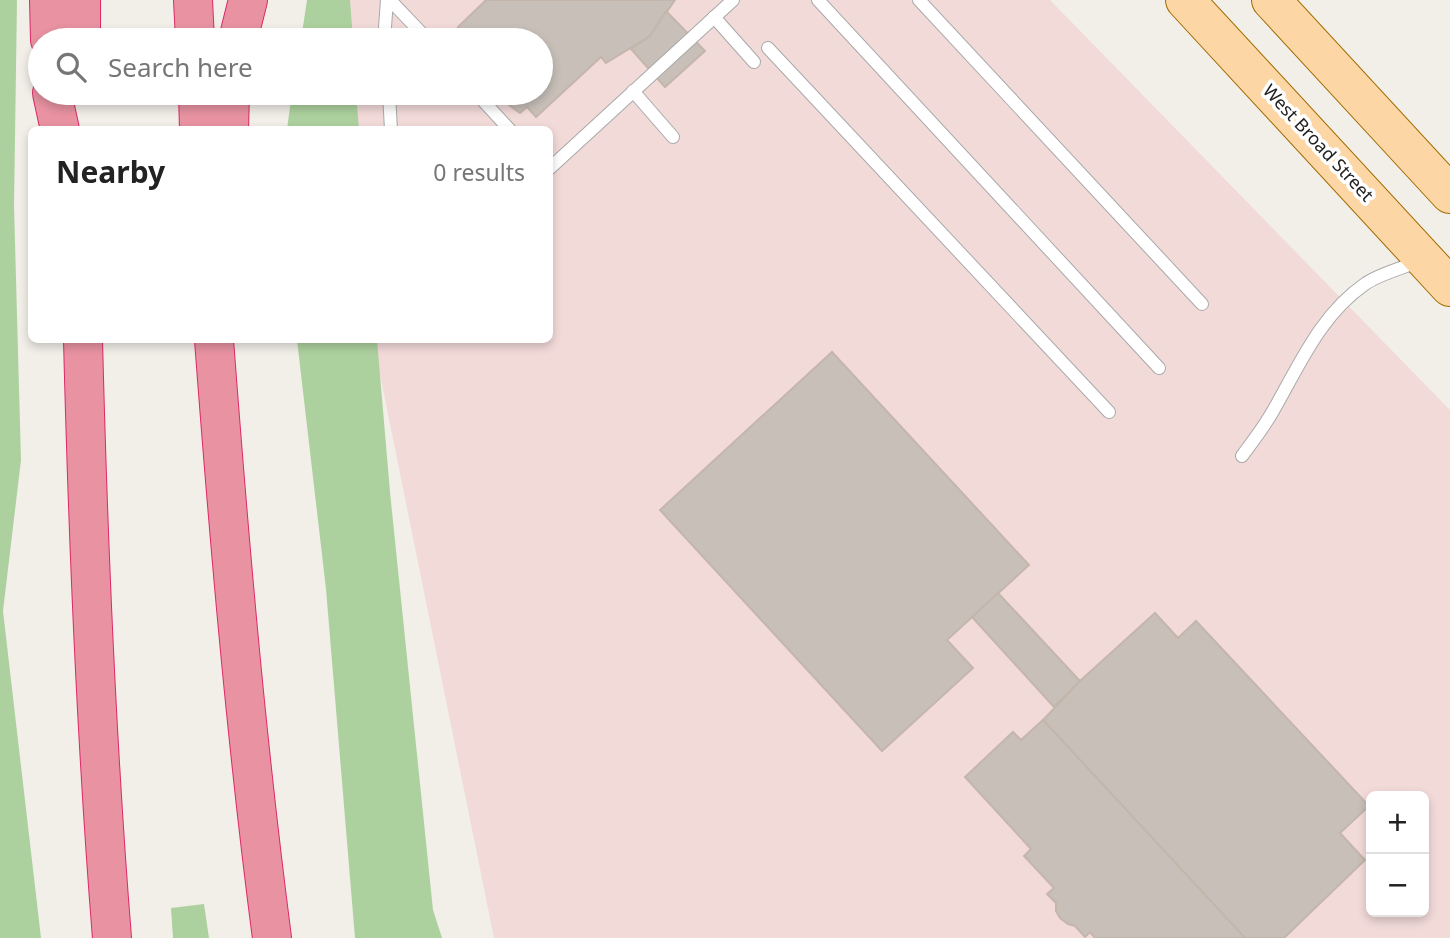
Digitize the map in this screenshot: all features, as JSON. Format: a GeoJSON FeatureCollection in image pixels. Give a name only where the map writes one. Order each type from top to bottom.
{"type":"FeatureCollection","features":[{"type":"Feature","properties":{"kind":"highway"},"geometry":{"type":"LineString","coordinates":[[50,0],[50,28]]}},
{"type":"Feature","properties":{"kind":"highway"},"geometry":{"type":"LineString","coordinates":[[81,0],[81,28]]}},
{"type":"Feature","properties":{"kind":"highway"},"geometry":{"type":"LineString","coordinates":[[193,0],[194,28]]}},
{"type":"Feature","properties":{"kind":"highway"},"geometry":{"type":"LineString","coordinates":[[240,28],[248,0]]}},
{"type":"Feature","properties":{"kind":"highway"},"geometry":{"type":"LineString","coordinates":[[55,105],[59,126]]}},
{"type":"Feature","properties":{"kind":"highway"},"geometry":{"type":"LineString","coordinates":[[80,105],[80,126]]}},
{"type":"Feature","properties":{"kind":"highway"},"geometry":{"type":"LineString","coordinates":[[199,105],[200,126]]}},
{"type":"Feature","properties":{"kind":"highway"},"geometry":{"type":"LineString","coordinates":[[229,126],[230,105]]}},
{"type":"Feature","properties":{"kind":"highway"},"geometry":{"type":"LineString","coordinates":[[83,343],[99,735],[112,938]]}},
{"type":"Feature","properties":{"kind":"highway"},"geometry":{"type":"LineString","coordinates":[[214,343],[247,719],[272,938]]}},
{"type":"Feature","properties":{"kind":"highway"},"geometry":{"type":"LineString","coordinates":[[225,487],[231,343]]}},
{"type":"Feature","properties":{"kind":"main road","name":"West Broad Street"},"geometry":{"type":"LineString","coordinates":[[1185,0],[1450,286]]}},
{"type":"Feature","properties":{"kind":"main road"},"geometry":{"type":"LineString","coordinates":[[1271,0],[1450,194]]}},
{"type":"Feature","properties":{"kind":"lane"},"geometry":{"type":"LineString","coordinates":[[385,28],[389,0]]}},
{"type":"Feature","properties":{"kind":"lane"},"geometry":{"type":"LineString","coordinates":[[389,0],[416,28]]}},
{"type":"Feature","properties":{"kind":"lane"},"geometry":{"type":"LineString","coordinates":[[553,164],[733,0]]}},
{"type":"Feature","properties":{"kind":"lane"},"geometry":{"type":"LineString","coordinates":[[818,0],[1159,368]]}},
{"type":"Feature","properties":{"kind":"lane"},"geometry":{"type":"LineString","coordinates":[[919,0],[1202,304]]}},
{"type":"Feature","properties":{"kind":"lane"},"geometry":{"type":"LineString","coordinates":[[715,17],[754,62]]}},
{"type":"Feature","properties":{"kind":"lane"},"geometry":{"type":"LineString","coordinates":[[768,48],[1109,412]]}},
{"type":"Feature","properties":{"kind":"lane"},"geometry":{"type":"LineString","coordinates":[[633,91],[673,137]]}},
{"type":"Feature","properties":{"kind":"lane"},"geometry":{"type":"LineString","coordinates":[[389,105],[391,126]]}},
{"type":"Feature","properties":{"kind":"lane"},"geometry":{"type":"LineString","coordinates":[[487,105],[506,126]]}},
{"type":"Feature","properties":{"kind":"lane"},"geometry":{"type":"LineString","coordinates":[[1242,456],[1259,434],[1315,337],[1333,312],[1367,282],[1424,259]]}},
{"type":"Feature","properties":{"kind":"shaded area"},"geometry":{"type":"Polygon","coordinates":[[[318,0],[1050,0],[1450,410],[1450,938],[494,938],[374,343],[553,343],[553,126],[330,126],[326,105],[553,105],[553,28],[314,28],[318,0]]]}},
{"type":"Feature","properties":{"kind":"green space"},"geometry":{"type":"Polygon","coordinates":[[[0,0],[17,0],[14,206],[21,460],[3,611],[41,938],[0,938],[0,0]]]}},
{"type":"Feature","properties":{"kind":"green space"},"geometry":{"type":"Polygon","coordinates":[[[307,0],[350,0],[352,28],[303,28],[307,0]]]}},
{"type":"Feature","properties":{"kind":"green space"},"geometry":{"type":"Polygon","coordinates":[[[290,105],[357,105],[359,126],[287,126],[290,105]]]}},
{"type":"Feature","properties":{"kind":"green space"},"geometry":{"type":"Polygon","coordinates":[[[297,343],[377,343],[433,910],[442,938],[355,938],[326,589],[297,343]]]}},
{"type":"Feature","properties":{"kind":"green space"},"geometry":{"type":"Polygon","coordinates":[[[204,904],[209,938],[173,938],[171,908],[204,904]]]}},
{"type":"Feature","properties":{"kind":"building"},"geometry":{"type":"Polygon","coordinates":[[[486,0],[675,0],[650,36],[606,63],[601,57],[553,101],[553,28],[458,27],[486,0]]]}},
{"type":"Feature","properties":{"kind":"building"},"geometry":{"type":"Polygon","coordinates":[[[666,11],[705,51],[665,87],[631,49],[650,36],[666,11]]]}},
{"type":"Feature","properties":{"kind":"building"},"geometry":{"type":"Polygon","coordinates":[[[509,105],[549,105],[536,117],[527,107],[520,113],[509,105]]]}},
{"type":"Feature","properties":{"kind":"building"},"geometry":{"type":"Polygon","coordinates":[[[832,352],[1029,565],[947,640],[973,668],[882,751],[660,510],[832,352]]]}},
{"type":"Feature","properties":{"kind":"building"},"geometry":{"type":"Polygon","coordinates":[[[998,593],[1080,681],[1054,707],[972,617],[998,593]]]}},
{"type":"Feature","properties":{"kind":"building"},"geometry":{"type":"Polygon","coordinates":[[[1155,613],[1178,638],[1196,621],[1366,803],[1366,809],[1340,833],[1365,860],[1284,938],[1245,938],[1043,720],[1080,681],[1155,613]]]}},
{"type":"Feature","properties":{"kind":"building"},"geometry":{"type":"Polygon","coordinates":[[[1043,720],[1245,938],[1095,938],[1090,932],[1085,937],[1075,926],[1060,918],[1056,903],[1047,894],[1054,888],[1024,856],[1031,849],[965,777],[1013,732],[1021,740],[1043,720]]]}}]}
